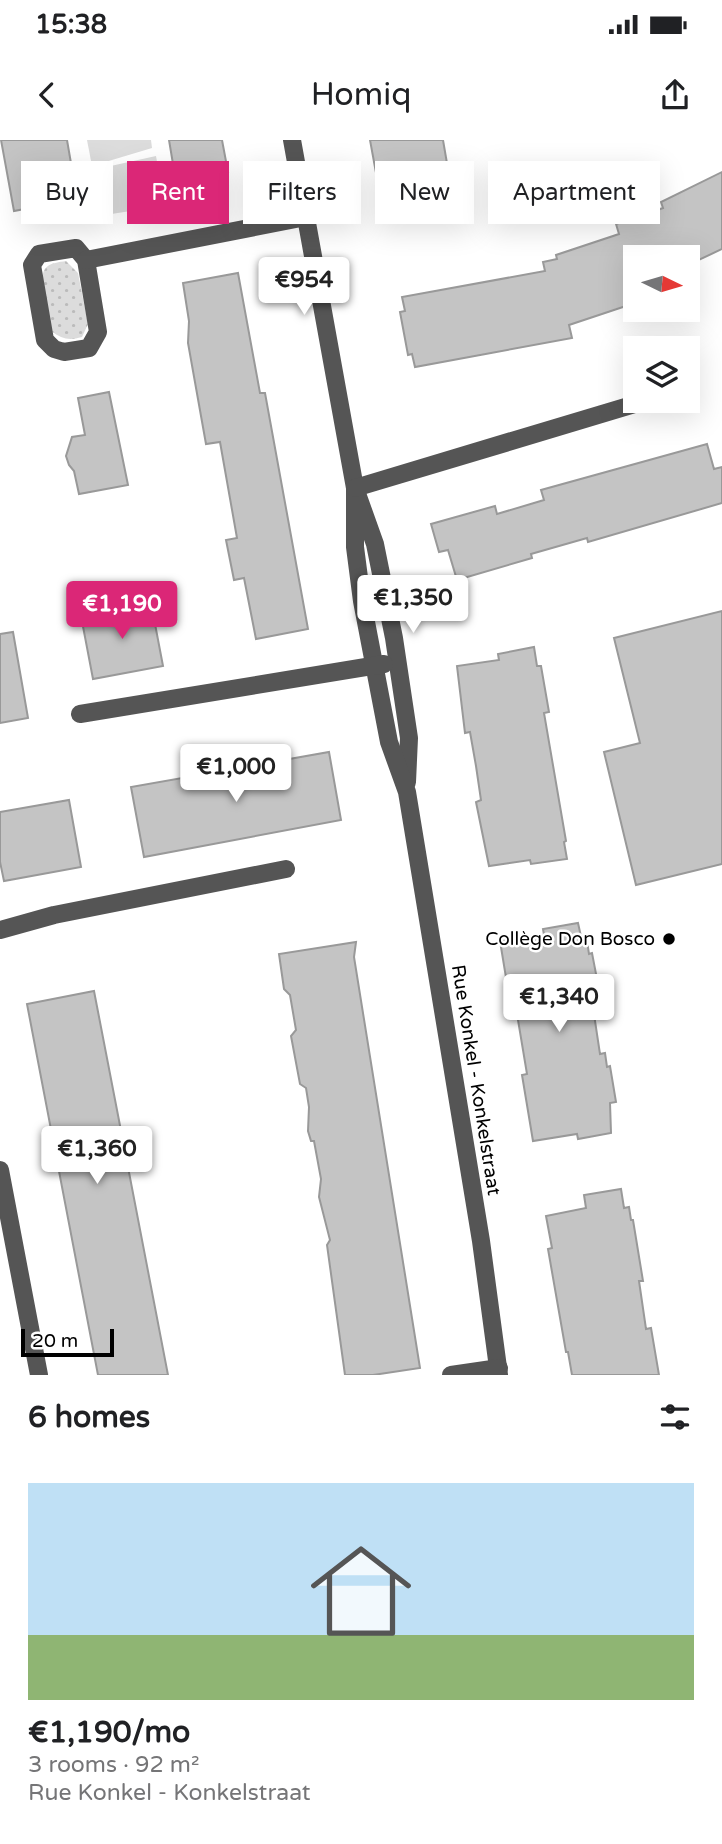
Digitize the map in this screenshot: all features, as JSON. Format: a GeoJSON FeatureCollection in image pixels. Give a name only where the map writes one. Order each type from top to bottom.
{"type":"FeatureCollection","features":[{"type":"Feature","properties":{"kind":"street","name":"Rue Konkel - Konkelstraat"},"geometry":{"type":"LineString","coordinates":[[292,140],[296,161]]}},
{"type":"Feature","properties":{"kind":"street"},"geometry":{"type":"LineString","coordinates":[[86,260],[270,224]]}},
{"type":"Feature","properties":{"kind":"street","name":"Rue Konkel - Konkelstraat"},"geometry":{"type":"LineString","coordinates":[[307,224],[355,488],[375,544],[398,661],[409,738],[407,792]]}},
{"type":"Feature","properties":{"kind":"street"},"geometry":{"type":"LineString","coordinates":[[76,248],[86,260],[98,332],[89,348],[64,352],[54,349],[45,340],[32,265],[39,254],[76,248]]}},
{"type":"Feature","properties":{"kind":"street"},"geometry":{"type":"LineString","coordinates":[[355,488],[623,408]]}},
{"type":"Feature","properties":{"kind":"street","name":"Rue Konkel - Konkelstraat"},"geometry":{"type":"LineString","coordinates":[[355,488],[355,547],[373,665],[389,742],[407,792],[477,1215],[499,1371]]}},
{"type":"Feature","properties":{"kind":"street"},"geometry":{"type":"LineString","coordinates":[[80,714],[398,661]]}},
{"type":"Feature","properties":{"kind":"street"},"geometry":{"type":"LineString","coordinates":[[0,930],[54,915],[286,869]]}},
{"type":"Feature","properties":{"kind":"street"},"geometry":{"type":"LineString","coordinates":[[0,1170],[40,1375]]}},
{"type":"Feature","properties":{"kind":"street"},"geometry":{"type":"LineString","coordinates":[[451,1375],[499,1371]]}},
{"type":"Feature","properties":{"kind":"shaded area"},"geometry":{"type":"Polygon","coordinates":[[[87,140],[151,140],[152,148],[109,161],[91,161],[87,140]]]}},
{"type":"Feature","properties":{"kind":"shaded area"},"geometry":{"type":"Polygon","coordinates":[[[156,156],[157,161],[133,161],[156,156]]]}},
{"type":"Feature","properties":{"kind":"shaded area"},"geometry":{"type":"Polygon","coordinates":[[[127,162],[127,212],[113,214],[113,165],[127,162]]]}},
{"type":"Feature","properties":{"kind":"shaded area"},"geometry":{"type":"Polygon","coordinates":[[[66,261],[78,273],[88,324],[82,337],[73,339],[51,331],[42,281],[47,267],[66,261]]]}},
{"type":"Feature","properties":{"kind":"building"},"geometry":{"type":"Polygon","coordinates":[[[1,140],[67,140],[71,161],[21,161],[21,210],[14,211],[1,140]]]}},
{"type":"Feature","properties":{"kind":"building"},"geometry":{"type":"Polygon","coordinates":[[[169,140],[222,140],[226,161],[172,161],[169,140]]]}},
{"type":"Feature","properties":{"kind":"building"},"geometry":{"type":"Polygon","coordinates":[[[370,140],[443,140],[447,161],[375,161],[375,167],[370,140]]]}},
{"type":"Feature","properties":{"kind":"building"},"geometry":{"type":"Polygon","coordinates":[[[722,172],[722,249],[700,259],[700,245],[623,245],[623,307],[569,325],[572,338],[415,367],[412,354],[408,355],[400,312],[405,311],[402,297],[545,271],[543,262],[557,259],[556,255],[619,234],[616,224],[660,224],[660,209],[663,208],[661,202],[722,172]]]}},
{"type":"Feature","properties":{"kind":"building"},"geometry":{"type":"Polygon","coordinates":[[[238,273],[260,393],[265,393],[308,629],[256,639],[244,578],[234,580],[226,540],[237,538],[220,442],[206,444],[188,343],[189,321],[183,283],[238,273]]]}},
{"type":"Feature","properties":{"kind":"building"},"geometry":{"type":"Polygon","coordinates":[[[109,392],[128,485],[79,494],[74,471],[66,456],[72,437],[85,435],[78,398],[109,392]]]}},
{"type":"Feature","properties":{"kind":"building"},"geometry":{"type":"Polygon","coordinates":[[[707,444],[714,469],[722,467],[722,503],[588,542],[587,538],[531,554],[532,558],[457,580],[448,550],[439,552],[431,524],[495,506],[497,514],[544,500],[541,490],[707,444]]]}},
{"type":"Feature","properties":{"kind":"building"},"geometry":{"type":"Polygon","coordinates":[[[151,603],[163,666],[93,679],[81,616],[151,603]]]}},
{"type":"Feature","properties":{"kind":"building"},"geometry":{"type":"Polygon","coordinates":[[[722,611],[722,864],[636,885],[604,752],[640,743],[614,638],[722,611]]]}},
{"type":"Feature","properties":{"kind":"building"},"geometry":{"type":"Polygon","coordinates":[[[13,632],[28,718],[0,723],[0,634],[13,632]]]}},
{"type":"Feature","properties":{"kind":"building"},"geometry":{"type":"Polygon","coordinates":[[[534,647],[537,666],[541,666],[549,712],[544,713],[567,859],[531,864],[530,860],[489,866],[476,802],[481,800],[476,766],[470,732],[465,733],[457,666],[499,660],[498,654],[534,647]]]}},
{"type":"Feature","properties":{"kind":"building"},"geometry":{"type":"Polygon","coordinates":[[[329,752],[341,820],[144,857],[131,787],[329,752]]]}},
{"type":"Feature","properties":{"kind":"building"},"geometry":{"type":"Polygon","coordinates":[[[69,800],[81,867],[4,881],[0,862],[0,812],[69,800]]]}},
{"type":"Feature","properties":{"kind":"building"},"geometry":{"type":"Polygon","coordinates":[[[578,923],[582,941],[587,941],[589,954],[592,953],[601,1000],[592,1001],[600,1054],[605,1053],[607,1067],[610,1066],[616,1102],[610,1103],[611,1133],[578,1139],[577,1134],[533,1141],[522,1075],[527,1074],[516,1008],[511,1008],[500,941],[544,935],[543,929],[578,923]]]}},
{"type":"Feature","properties":{"kind":"building"},"geometry":{"type":"Polygon","coordinates":[[[356,942],[354,957],[420,1368],[373,1375],[345,1375],[327,1245],[330,1240],[319,1197],[321,1179],[314,1141],[311,1141],[308,1131],[309,1107],[306,1088],[300,1084],[291,1036],[296,1030],[290,995],[284,989],[279,954],[356,942]]]}},
{"type":"Feature","properties":{"kind":"building"},"geometry":{"type":"Polygon","coordinates":[[[94,991],[168,1375],[98,1375],[27,1004],[94,991]]]}},
{"type":"Feature","properties":{"kind":"building"},"geometry":{"type":"Polygon","coordinates":[[[621,1189],[624,1208],[629,1207],[633,1220],[643,1281],[639,1281],[646,1329],[651,1328],[659,1375],[572,1375],[548,1249],[552,1248],[546,1216],[586,1208],[584,1195],[621,1189]]]}},
{"type":"Feature","properties":{"kind":"place","name":"Collège Don Bosco"},"geometry":{"type":"Point","coordinates":[669,939]}}]}
